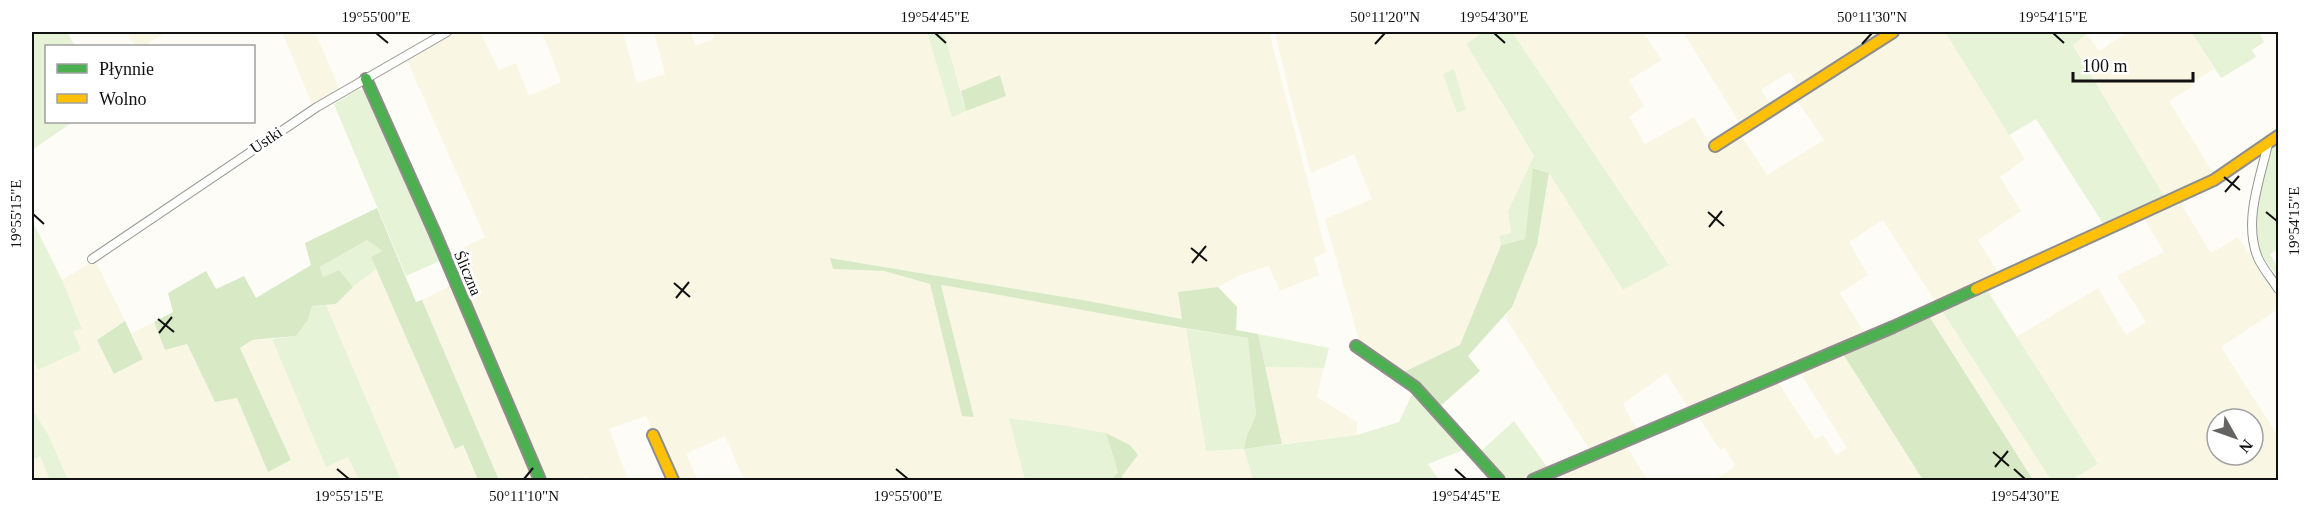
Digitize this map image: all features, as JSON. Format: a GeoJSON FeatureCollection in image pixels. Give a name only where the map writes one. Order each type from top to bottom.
{"type":"FeatureCollection","features":[{"type":"Feature","properties":{"kind":"street","name":"Ustki"},"geometry":{"type":"LineString","coordinates":[[92,259],[283,129],[391,63],[447,32]]}},
{"type":"Feature","properties":{"kind":"street"},"geometry":{"type":"LineString","coordinates":[[1714,146],[1893,32]]}},
{"type":"Feature","properties":{"kind":"street","name":"Śliczna"},"geometry":{"type":"LineString","coordinates":[[366,79],[434,231],[540,480]]}},
{"type":"Feature","properties":{"kind":"street"},"geometry":{"type":"LineString","coordinates":[[1533,480],[1914,317],[2214,180],[2278,136]]}},
{"type":"Feature","properties":{"kind":"street"},"geometry":{"type":"LineString","coordinates":[[2268,144],[2252,212],[2254,246],[2259,260],[2278,289]]}},
{"type":"Feature","properties":{"kind":"street"},"geometry":{"type":"LineString","coordinates":[[1356,346],[1415,387],[1499,480]]}},
{"type":"Feature","properties":{"kind":"street"},"geometry":{"type":"LineString","coordinates":[[653,435],[673,480]]}},
{"type":"Feature","properties":{"kind":"shaded area"},"geometry":{"type":"Polygon","coordinates":[[[126,32],[167,32],[145,45],[133,45],[126,32]]]}},
{"type":"Feature","properties":{"kind":"shaded area"},"geometry":{"type":"Polygon","coordinates":[[[282,32],[315,32],[340,90],[312,104],[282,32]]]}},
{"type":"Feature","properties":{"kind":"shaded area"},"geometry":{"type":"Polygon","coordinates":[[[455,32],[480,32],[499,70],[516,63],[529,96],[561,82],[542,32],[623,32],[637,83],[665,74],[654,32],[691,32],[695,46],[714,39],[713,32],[927,32],[952,116],[1006,96],[1000,75],[961,91],[944,32],[1269,32],[1326,252],[1314,258],[1319,275],[1280,291],[1269,266],[1238,276],[1218,287],[1179,292],[1183,319],[831,258],[834,269],[884,271],[930,284],[963,416],[974,416],[941,285],[1086,309],[1186,329],[1206,451],[1244,449],[1253,480],[1123,480],[1122,476],[1137,455],[1130,445],[1106,433],[1010,418],[1025,480],[744,480],[725,436],[686,454],[698,480],[675,480],[646,416],[609,429],[628,479],[588,480],[586,476],[577,480],[543,480],[448,255],[485,237],[406,58],[455,32]]]}},
{"type":"Feature","properties":{"kind":"shaded area"},"geometry":{"type":"Polygon","coordinates":[[[1275,32],[1483,32],[1466,44],[1534,157],[1508,211],[1511,233],[1499,236],[1501,245],[1460,345],[1404,372],[1360,344],[1325,219],[1372,199],[1354,154],[1311,173],[1275,32]]]}},
{"type":"Feature","properties":{"kind":"shaded area"},"geometry":{"type":"Polygon","coordinates":[[[1512,32],[1643,32],[1662,60],[1629,80],[1644,106],[1629,117],[1645,144],[1694,117],[1714,151],[1740,134],[1767,175],[1824,140],[1796,99],[1898,32],[1945,32],[2025,159],[2000,177],[2021,211],[1978,240],[1998,272],[1936,303],[1883,220],[1849,242],[1868,275],[1840,293],[1865,334],[1689,409],[1666,373],[1623,404],[1637,430],[1589,449],[1505,317],[1512,307],[1537,245],[1549,173],[1623,290],[1668,265],[1512,32]]]}},
{"type":"Feature","properties":{"kind":"shaded area"},"geometry":{"type":"Polygon","coordinates":[[[1683,32],[1887,32],[1799,88],[1790,72],[1761,90],[1772,106],[1741,125],[1683,32]]]}},
{"type":"Feature","properties":{"kind":"shaded area"},"geometry":{"type":"Polygon","coordinates":[[[2128,32],[2191,32],[2214,69],[2190,84],[2192,87],[2169,101],[2213,173],[2166,199],[2073,44],[2087,34],[2099,51],[2128,32]]]}},
{"type":"Feature","properties":{"kind":"shaded area"},"geometry":{"type":"Polygon","coordinates":[[[2181,204],[2211,253],[2238,237],[2278,299],[2278,309],[2221,347],[2259,407],[2205,407],[2205,467],[2265,467],[2265,416],[2278,436],[2278,480],[2071,480],[2098,464],[2016,337],[2098,288],[2126,335],[2146,322],[2117,276],[2164,252],[2143,217],[2181,204]]]}},
{"type":"Feature","properties":{"kind":"shaded area"},"geometry":{"type":"Polygon","coordinates":[[[95,260],[125,321],[97,340],[143,359],[132,333],[154,322],[165,350],[187,344],[215,401],[237,398],[268,471],[291,460],[240,348],[252,340],[272,339],[326,466],[348,457],[359,480],[68,480],[49,436],[32,409],[32,356],[38,370],[73,331],[82,329],[62,280],[95,260]]]}},
{"type":"Feature","properties":{"kind":"shaded area"},"geometry":{"type":"Polygon","coordinates":[[[376,269],[455,448],[462,445],[478,480],[401,480],[326,305],[336,304],[376,269]]]}},
{"type":"Feature","properties":{"kind":"shaded area"},"geometry":{"type":"Polygon","coordinates":[[[452,285],[536,480],[499,480],[422,300],[452,285]]]}},
{"type":"Feature","properties":{"kind":"shaded area"},"geometry":{"type":"Polygon","coordinates":[[[1942,311],[2051,480],[2033,480],[1929,316],[1942,311]]]}},
{"type":"Feature","properties":{"kind":"shaded area"},"geometry":{"type":"Polygon","coordinates":[[[1843,354],[1923,480],[1715,480],[1735,466],[1725,448],[1720,450],[1698,416],[1777,381],[1815,439],[1823,435],[1836,455],[1847,448],[1799,371],[1843,354]]]}},
{"type":"Feature","properties":{"kind":"shaded area"},"geometry":{"type":"Polygon","coordinates":[[[1265,367],[1324,368],[1317,397],[1357,422],[1357,435],[1282,444],[1265,367]]]}},
{"type":"Feature","properties":{"kind":"shaded area"},"geometry":{"type":"Polygon","coordinates":[[[1626,446],[1648,480],[1566,480],[1563,475],[1626,446]]]}},
{"type":"Feature","properties":{"kind":"shaded area"},"geometry":{"type":"Polygon","coordinates":[[[40,456],[50,480],[32,480],[32,461],[40,456]]]}},
{"type":"Feature","properties":{"kind":"green space"},"geometry":{"type":"Polygon","coordinates":[[[32,32],[67,32],[74,45],[45,45],[45,123],[72,123],[32,150],[32,32]]]}},
{"type":"Feature","properties":{"kind":"green space"},"geometry":{"type":"Polygon","coordinates":[[[927,32],[944,32],[966,111],[952,117],[927,32]]]}},
{"type":"Feature","properties":{"kind":"green space"},"geometry":{"type":"Polygon","coordinates":[[[1483,32],[1512,32],[1669,265],[1623,290],[1549,173],[1534,168],[1525,239],[1501,245],[1499,236],[1511,233],[1508,211],[1534,156],[1466,44],[1483,32]]]}},
{"type":"Feature","properties":{"kind":"green space"},"geometry":{"type":"Polygon","coordinates":[[[1945,32],[2086,32],[2087,34],[2073,45],[2166,199],[2104,225],[2036,119],[2009,135],[1945,32]]]}},
{"type":"Feature","properties":{"kind":"green space"},"geometry":{"type":"Polygon","coordinates":[[[2191,32],[2259,32],[2264,42],[2252,50],[2256,57],[2221,78],[2191,32]]]}},
{"type":"Feature","properties":{"kind":"green space"},"geometry":{"type":"Polygon","coordinates":[[[1454,69],[1466,110],[1457,113],[1443,74],[1454,69]]]}},
{"type":"Feature","properties":{"kind":"green space"},"geometry":{"type":"Polygon","coordinates":[[[1000,75],[1006,96],[966,111],[961,91],[1000,75]]]}},
{"type":"Feature","properties":{"kind":"green space"},"geometry":{"type":"Polygon","coordinates":[[[359,89],[369,92],[442,260],[406,276],[334,104],[359,89]]]}},
{"type":"Feature","properties":{"kind":"green space"},"geometry":{"type":"Polygon","coordinates":[[[2278,140],[2278,249],[2270,254],[2278,268],[2277,276],[2257,244],[2256,222],[2260,190],[2268,159],[2278,140]]]}},
{"type":"Feature","properties":{"kind":"green space"},"geometry":{"type":"Polygon","coordinates":[[[1533,168],[1549,173],[1537,245],[1512,307],[1468,356],[1480,371],[1438,408],[1404,372],[1460,345],[1501,245],[1525,239],[1533,168]]]}},
{"type":"Feature","properties":{"kind":"green space"},"geometry":{"type":"Polygon","coordinates":[[[377,208],[416,302],[422,300],[499,480],[478,480],[463,445],[455,449],[371,257],[382,251],[367,240],[320,267],[323,277],[339,270],[353,287],[336,304],[312,306],[308,320],[296,336],[252,340],[240,348],[291,460],[268,472],[237,398],[215,402],[187,344],[165,350],[154,322],[173,312],[168,293],[206,271],[216,289],[244,276],[256,298],[311,265],[305,243],[377,208]]]}},
{"type":"Feature","properties":{"kind":"green space"},"geometry":{"type":"Polygon","coordinates":[[[32,220],[62,280],[82,329],[73,331],[81,350],[38,370],[31,352],[34,341],[32,335],[32,220]]]}},
{"type":"Feature","properties":{"kind":"green space"},"geometry":{"type":"Polygon","coordinates":[[[367,240],[382,251],[371,257],[376,269],[353,287],[339,270],[323,277],[320,267],[367,240]]]}},
{"type":"Feature","properties":{"kind":"green space"},"geometry":{"type":"Polygon","coordinates":[[[830,258],[1083,300],[1182,319],[1178,292],[1218,287],[1237,307],[1236,330],[1258,334],[1282,444],[1244,449],[1247,435],[1256,415],[1248,338],[941,285],[974,417],[962,416],[930,284],[884,271],[833,269],[830,258]]]}},
{"type":"Feature","properties":{"kind":"green space"},"geometry":{"type":"Polygon","coordinates":[[[1987,290],[2098,464],[2071,480],[2051,480],[1942,311],[1987,290]]]}},
{"type":"Feature","properties":{"kind":"green space"},"geometry":{"type":"Polygon","coordinates":[[[326,305],[401,480],[359,480],[348,457],[326,467],[272,339],[296,336],[308,320],[312,306],[326,305]]]}},
{"type":"Feature","properties":{"kind":"green space"},"geometry":{"type":"Polygon","coordinates":[[[1929,316],[2033,480],[1923,480],[1843,354],[1929,316]]]}},
{"type":"Feature","properties":{"kind":"green space"},"geometry":{"type":"Polygon","coordinates":[[[125,321],[143,359],[114,374],[97,340],[125,321]]]}},
{"type":"Feature","properties":{"kind":"green space"},"geometry":{"type":"Polygon","coordinates":[[[1186,329],[1249,338],[1256,415],[1247,435],[1245,449],[1357,435],[1399,422],[1414,390],[1466,449],[1428,464],[1439,480],[1253,480],[1244,449],[1206,451],[1186,329]]]}},
{"type":"Feature","properties":{"kind":"green space"},"geometry":{"type":"Polygon","coordinates":[[[1258,334],[1329,348],[1324,368],[1265,367],[1258,334]]]}},
{"type":"Feature","properties":{"kind":"green space"},"geometry":{"type":"Polygon","coordinates":[[[32,409],[49,436],[68,480],[50,480],[40,456],[32,461],[32,409]]]}},
{"type":"Feature","properties":{"kind":"green space"},"geometry":{"type":"Polygon","coordinates":[[[1009,418],[1106,433],[1118,472],[1111,480],[1025,480],[1009,418]]]}},
{"type":"Feature","properties":{"kind":"green space"},"geometry":{"type":"Polygon","coordinates":[[[1514,421],[1547,467],[1518,480],[1505,480],[1480,452],[1514,421]]]}},
{"type":"Feature","properties":{"kind":"green space"},"geometry":{"type":"Polygon","coordinates":[[[1106,433],[1130,445],[1138,455],[1122,476],[1123,480],[1111,480],[1118,472],[1106,433]]]}},
{"type":"Feature","properties":{"kind":"traffic: fast"},"geometry":{"type":"LineString","coordinates":[[366,79],[434,231],[540,480]]}},
{"type":"Feature","properties":{"kind":"traffic: fast"},"geometry":{"type":"LineString","coordinates":[[1533,480],[1893,327],[1976,289]]}},
{"type":"Feature","properties":{"kind":"traffic: fast"},"geometry":{"type":"LineString","coordinates":[[1356,346],[1415,387],[1499,480]]}},
{"type":"Feature","properties":{"kind":"traffic: slow"},"geometry":{"type":"LineString","coordinates":[[1715,146],[1893,32]]}},
{"type":"Feature","properties":{"kind":"traffic: slow"},"geometry":{"type":"LineString","coordinates":[[1976,289],[2214,180],[2278,136]]}},
{"type":"Feature","properties":{"kind":"traffic: slow"},"geometry":{"type":"LineString","coordinates":[[653,435],[673,480]]}}]}
